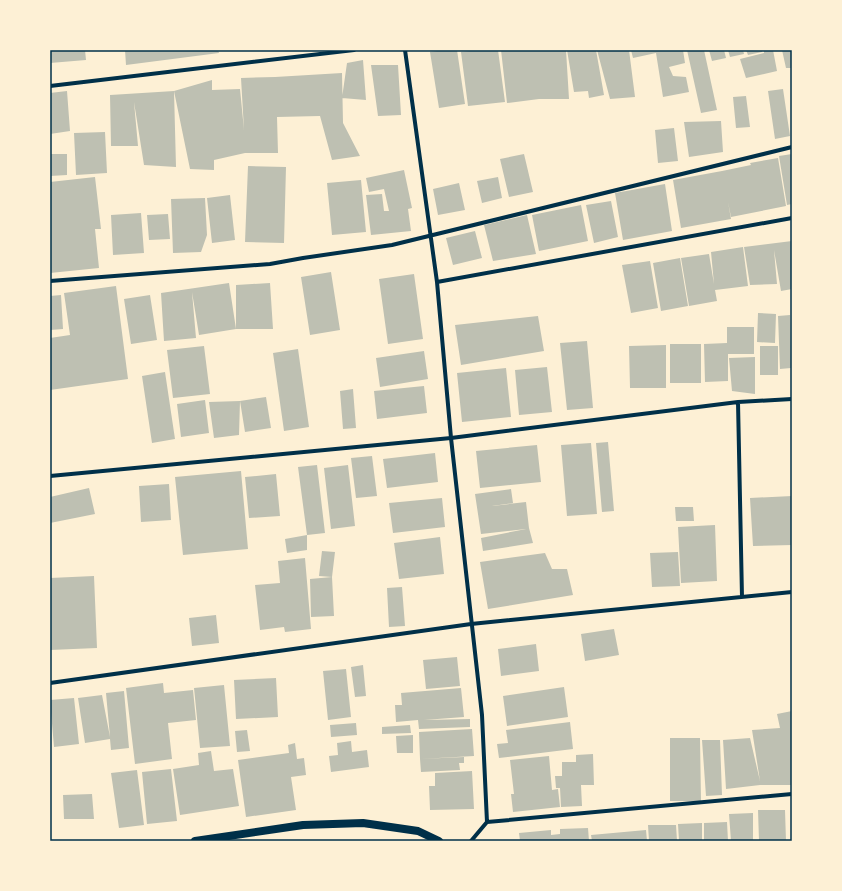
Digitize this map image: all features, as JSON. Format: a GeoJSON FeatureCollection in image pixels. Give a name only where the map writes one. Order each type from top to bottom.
{"type":"FeatureCollection","features":[{"type":"Feature","properties":{"kind":"main road"},"geometry":{"type":"LineString","coordinates":[[195,841],[303,825],[363,822],[418,831],[439,841]]}},
{"type":"Feature","properties":{"kind":"street"},"geometry":{"type":"LineString","coordinates":[[50,86],[354,50]]}},
{"type":"Feature","properties":{"kind":"street"},"geometry":{"type":"LineString","coordinates":[[404,50],[437,282],[451,438],[482,715],[487,822],[471,841]]}},
{"type":"Feature","properties":{"kind":"street"},"geometry":{"type":"LineString","coordinates":[[50,281],[270,264],[392,245],[792,147]]}},
{"type":"Feature","properties":{"kind":"street"},"geometry":{"type":"LineString","coordinates":[[437,282],[792,218]]}},
{"type":"Feature","properties":{"kind":"street"},"geometry":{"type":"LineString","coordinates":[[50,476],[451,438],[738,402],[792,399]]}},
{"type":"Feature","properties":{"kind":"street"},"geometry":{"type":"LineString","coordinates":[[738,402],[742,597]]}},
{"type":"Feature","properties":{"kind":"street"},"geometry":{"type":"LineString","coordinates":[[50,683],[471,624],[792,592]]}},
{"type":"Feature","properties":{"kind":"street"},"geometry":{"type":"LineString","coordinates":[[487,822],[792,794]]}},
{"type":"Feature","properties":{"kind":"building"},"geometry":{"type":"Polygon","coordinates":[[[50,50],[85,50],[86,60],[50,63],[50,50]]]}},
{"type":"Feature","properties":{"kind":"building"},"geometry":{"type":"Polygon","coordinates":[[[125,50],[218,50],[219,53],[126,65],[125,50]]]}},
{"type":"Feature","properties":{"kind":"building"},"geometry":{"type":"Polygon","coordinates":[[[457,50],[465,104],[439,108],[430,52],[457,50]]]}},
{"type":"Feature","properties":{"kind":"building"},"geometry":{"type":"Polygon","coordinates":[[[498,50],[505,102],[468,106],[461,52],[498,50]]]}},
{"type":"Feature","properties":{"kind":"building"},"geometry":{"type":"Polygon","coordinates":[[[501,50],[566,50],[569,99],[539,99],[507,103],[501,50]]]}},
{"type":"Feature","properties":{"kind":"building"},"geometry":{"type":"Polygon","coordinates":[[[567,50],[596,50],[604,95],[589,98],[588,91],[574,92],[567,50]]]}},
{"type":"Feature","properties":{"kind":"building"},"geometry":{"type":"Polygon","coordinates":[[[597,50],[629,50],[635,97],[610,99],[597,50]]]}},
{"type":"Feature","properties":{"kind":"building"},"geometry":{"type":"Polygon","coordinates":[[[631,50],[683,50],[685,63],[669,67],[673,76],[686,77],[689,92],[663,97],[656,53],[633,58],[631,50]]]}},
{"type":"Feature","properties":{"kind":"building"},"geometry":{"type":"Polygon","coordinates":[[[687,50],[704,50],[717,110],[701,113],[687,50]]]}},
{"type":"Feature","properties":{"kind":"building"},"geometry":{"type":"Polygon","coordinates":[[[709,50],[724,50],[726,58],[712,61],[709,50]]]}},
{"type":"Feature","properties":{"kind":"building"},"geometry":{"type":"Polygon","coordinates":[[[728,50],[743,50],[744,54],[730,57],[728,50]]]}},
{"type":"Feature","properties":{"kind":"building"},"geometry":{"type":"Polygon","coordinates":[[[746,50],[762,50],[762,52],[748,55],[746,50]]]}},
{"type":"Feature","properties":{"kind":"building"},"geometry":{"type":"Polygon","coordinates":[[[764,50],[773,50],[777,71],[746,78],[740,59],[764,53],[764,50]]]}},
{"type":"Feature","properties":{"kind":"building"},"geometry":{"type":"Polygon","coordinates":[[[782,50],[792,50],[792,68],[786,68],[782,50]]]}},
{"type":"Feature","properties":{"kind":"building"},"geometry":{"type":"Polygon","coordinates":[[[363,60],[366,100],[342,98],[347,63],[363,60]]]}},
{"type":"Feature","properties":{"kind":"building"},"geometry":{"type":"Polygon","coordinates":[[[371,65],[398,65],[401,115],[378,116],[371,65]]]}},
{"type":"Feature","properties":{"kind":"building"},"geometry":{"type":"Polygon","coordinates":[[[342,73],[343,123],[360,156],[332,160],[320,116],[277,117],[278,153],[245,153],[214,160],[214,170],[190,169],[174,91],[212,80],[212,90],[240,89],[244,130],[241,78],[342,73]]]}},
{"type":"Feature","properties":{"kind":"building"},"geometry":{"type":"Polygon","coordinates":[[[783,89],[790,136],[775,139],[768,91],[783,89]]]}},
{"type":"Feature","properties":{"kind":"building"},"geometry":{"type":"Polygon","coordinates":[[[67,91],[70,131],[50,134],[50,93],[67,91]]]}},
{"type":"Feature","properties":{"kind":"building"},"geometry":{"type":"Polygon","coordinates":[[[174,91],[176,167],[144,165],[134,102],[138,146],[111,146],[110,95],[174,91]]]}},
{"type":"Feature","properties":{"kind":"building"},"geometry":{"type":"Polygon","coordinates":[[[746,96],[750,127],[736,128],[733,97],[746,96]]]}},
{"type":"Feature","properties":{"kind":"building"},"geometry":{"type":"Polygon","coordinates":[[[721,121],[723,152],[689,157],[684,122],[721,121]]]}},
{"type":"Feature","properties":{"kind":"building"},"geometry":{"type":"Polygon","coordinates":[[[674,128],[678,161],[658,163],[655,130],[674,128]]]}},
{"type":"Feature","properties":{"kind":"building"},"geometry":{"type":"Polygon","coordinates":[[[105,132],[107,173],[76,175],[74,133],[105,132]]]}},
{"type":"Feature","properties":{"kind":"building"},"geometry":{"type":"Polygon","coordinates":[[[50,154],[67,154],[67,175],[50,176],[50,154]]]}},
{"type":"Feature","properties":{"kind":"building"},"geometry":{"type":"Polygon","coordinates":[[[524,154],[533,192],[509,197],[500,159],[524,154]]]}},
{"type":"Feature","properties":{"kind":"building"},"geometry":{"type":"Polygon","coordinates":[[[792,154],[792,204],[787,205],[779,156],[792,154]]]}},
{"type":"Feature","properties":{"kind":"building"},"geometry":{"type":"Polygon","coordinates":[[[778,158],[786,206],[731,217],[728,202],[731,219],[681,228],[673,180],[751,165],[750,163],[778,158]]]}},
{"type":"Feature","properties":{"kind":"building"},"geometry":{"type":"Polygon","coordinates":[[[248,166],[286,167],[284,243],[245,242],[248,166]]]}},
{"type":"Feature","properties":{"kind":"building"},"geometry":{"type":"Polygon","coordinates":[[[404,170],[412,208],[408,209],[411,231],[371,235],[366,195],[382,194],[384,211],[389,211],[384,189],[369,192],[366,178],[404,170]]]}},
{"type":"Feature","properties":{"kind":"building"},"geometry":{"type":"Polygon","coordinates":[[[95,177],[101,229],[95,229],[99,268],[50,273],[50,182],[95,177]]]}},
{"type":"Feature","properties":{"kind":"building"},"geometry":{"type":"Polygon","coordinates":[[[498,177],[502,198],[482,203],[477,181],[498,177]]]}},
{"type":"Feature","properties":{"kind":"building"},"geometry":{"type":"Polygon","coordinates":[[[361,180],[366,232],[332,235],[327,183],[361,180]]]}},
{"type":"Feature","properties":{"kind":"building"},"geometry":{"type":"Polygon","coordinates":[[[459,183],[465,210],[438,215],[433,189],[459,183]]]}},
{"type":"Feature","properties":{"kind":"building"},"geometry":{"type":"Polygon","coordinates":[[[665,184],[672,231],[623,240],[615,193],[665,184]]]}},
{"type":"Feature","properties":{"kind":"building"},"geometry":{"type":"Polygon","coordinates":[[[230,195],[235,240],[212,243],[207,198],[230,195]]]}},
{"type":"Feature","properties":{"kind":"building"},"geometry":{"type":"Polygon","coordinates":[[[205,198],[207,235],[201,252],[173,253],[171,199],[205,198]]]}},
{"type":"Feature","properties":{"kind":"building"},"geometry":{"type":"Polygon","coordinates":[[[611,201],[618,237],[594,243],[586,205],[611,201]]]}},
{"type":"Feature","properties":{"kind":"building"},"geometry":{"type":"Polygon","coordinates":[[[581,205],[588,241],[539,251],[532,215],[581,205]]]}},
{"type":"Feature","properties":{"kind":"building"},"geometry":{"type":"Polygon","coordinates":[[[141,213],[144,253],[113,255],[111,215],[141,213]]]}},
{"type":"Feature","properties":{"kind":"building"},"geometry":{"type":"Polygon","coordinates":[[[168,214],[170,239],[149,240],[147,215],[168,214]]]}},
{"type":"Feature","properties":{"kind":"building"},"geometry":{"type":"Polygon","coordinates":[[[527,215],[536,254],[493,261],[484,225],[527,215]]]}},
{"type":"Feature","properties":{"kind":"building"},"geometry":{"type":"Polygon","coordinates":[[[475,231],[482,258],[453,265],[446,238],[475,231]]]}},
{"type":"Feature","properties":{"kind":"building"},"geometry":{"type":"Polygon","coordinates":[[[792,241],[792,289],[781,291],[774,250],[777,284],[750,285],[744,247],[792,241]]]}},
{"type":"Feature","properties":{"kind":"building"},"geometry":{"type":"Polygon","coordinates":[[[743,247],[748,286],[715,290],[717,301],[689,306],[681,258],[709,254],[714,284],[711,252],[743,247]]]}},
{"type":"Feature","properties":{"kind":"building"},"geometry":{"type":"Polygon","coordinates":[[[680,258],[688,306],[661,311],[653,263],[680,258]]]}},
{"type":"Feature","properties":{"kind":"building"},"geometry":{"type":"Polygon","coordinates":[[[650,261],[658,308],[631,313],[622,265],[650,261]]]}},
{"type":"Feature","properties":{"kind":"building"},"geometry":{"type":"Polygon","coordinates":[[[331,272],[340,330],[310,335],[301,277],[331,272]]]}},
{"type":"Feature","properties":{"kind":"building"},"geometry":{"type":"Polygon","coordinates":[[[414,274],[423,339],[388,344],[379,279],[414,274]]]}},
{"type":"Feature","properties":{"kind":"building"},"geometry":{"type":"Polygon","coordinates":[[[229,283],[236,329],[199,335],[192,292],[196,338],[164,341],[161,293],[229,283]]]}},
{"type":"Feature","properties":{"kind":"building"},"geometry":{"type":"Polygon","coordinates":[[[270,283],[273,329],[236,329],[236,285],[270,283]]]}},
{"type":"Feature","properties":{"kind":"building"},"geometry":{"type":"Polygon","coordinates":[[[116,286],[128,379],[50,390],[50,338],[70,335],[64,293],[116,286]]]}},
{"type":"Feature","properties":{"kind":"building"},"geometry":{"type":"Polygon","coordinates":[[[61,295],[63,329],[50,330],[50,296],[61,295]]]}},
{"type":"Feature","properties":{"kind":"building"},"geometry":{"type":"Polygon","coordinates":[[[150,295],[157,340],[131,344],[124,299],[150,295]]]}},
{"type":"Feature","properties":{"kind":"building"},"geometry":{"type":"Polygon","coordinates":[[[758,313],[776,314],[775,343],[757,342],[758,313]]]}},
{"type":"Feature","properties":{"kind":"building"},"geometry":{"type":"Polygon","coordinates":[[[790,315],[791,368],[780,369],[778,316],[790,315]]]}},
{"type":"Feature","properties":{"kind":"building"},"geometry":{"type":"Polygon","coordinates":[[[538,316],[544,351],[461,365],[455,325],[538,316]]]}},
{"type":"Feature","properties":{"kind":"building"},"geometry":{"type":"Polygon","coordinates":[[[727,327],[754,327],[754,354],[728,354],[728,381],[705,382],[704,344],[727,343],[727,327]]]}},
{"type":"Feature","properties":{"kind":"building"},"geometry":{"type":"Polygon","coordinates":[[[587,341],[593,408],[567,410],[560,343],[587,341]]]}},
{"type":"Feature","properties":{"kind":"building"},"geometry":{"type":"Polygon","coordinates":[[[670,344],[701,344],[701,383],[670,383],[670,344]]]}},
{"type":"Feature","properties":{"kind":"building"},"geometry":{"type":"Polygon","coordinates":[[[666,345],[666,388],[630,388],[629,346],[666,345]]]}},
{"type":"Feature","properties":{"kind":"building"},"geometry":{"type":"Polygon","coordinates":[[[204,346],[210,394],[173,398],[167,350],[204,346]]]}},
{"type":"Feature","properties":{"kind":"building"},"geometry":{"type":"Polygon","coordinates":[[[760,346],[778,346],[778,375],[760,375],[760,346]]]}},
{"type":"Feature","properties":{"kind":"building"},"geometry":{"type":"Polygon","coordinates":[[[298,349],[309,427],[284,431],[273,353],[298,349]]]}},
{"type":"Feature","properties":{"kind":"building"},"geometry":{"type":"Polygon","coordinates":[[[424,351],[428,379],[380,387],[376,358],[424,351]]]}},
{"type":"Feature","properties":{"kind":"building"},"geometry":{"type":"Polygon","coordinates":[[[755,357],[755,394],[732,391],[729,358],[755,357]]]}},
{"type":"Feature","properties":{"kind":"building"},"geometry":{"type":"Polygon","coordinates":[[[547,367],[552,412],[519,415],[515,370],[547,367]]]}},
{"type":"Feature","properties":{"kind":"building"},"geometry":{"type":"Polygon","coordinates":[[[506,368],[511,417],[462,422],[457,373],[506,368]]]}},
{"type":"Feature","properties":{"kind":"building"},"geometry":{"type":"Polygon","coordinates":[[[165,372],[175,439],[152,443],[142,376],[165,372]]]}},
{"type":"Feature","properties":{"kind":"building"},"geometry":{"type":"Polygon","coordinates":[[[424,386],[427,413],[377,419],[374,391],[424,386]]]}},
{"type":"Feature","properties":{"kind":"building"},"geometry":{"type":"Polygon","coordinates":[[[353,389],[356,428],[343,429],[340,391],[353,389]]]}},
{"type":"Feature","properties":{"kind":"building"},"geometry":{"type":"Polygon","coordinates":[[[266,397],[271,428],[245,432],[240,401],[266,397]]]}},
{"type":"Feature","properties":{"kind":"building"},"geometry":{"type":"Polygon","coordinates":[[[205,400],[209,433],[181,437],[177,404],[205,400]]]}},
{"type":"Feature","properties":{"kind":"building"},"geometry":{"type":"Polygon","coordinates":[[[240,401],[239,435],[214,438],[209,402],[240,401]]]}},
{"type":"Feature","properties":{"kind":"building"},"geometry":{"type":"Polygon","coordinates":[[[608,442],[614,511],[602,512],[596,443],[608,442]]]}},
{"type":"Feature","properties":{"kind":"building"},"geometry":{"type":"Polygon","coordinates":[[[591,443],[597,514],[567,516],[561,445],[591,443]]]}},
{"type":"Feature","properties":{"kind":"building"},"geometry":{"type":"Polygon","coordinates":[[[537,445],[541,482],[480,488],[476,451],[537,445]]]}},
{"type":"Feature","properties":{"kind":"building"},"geometry":{"type":"Polygon","coordinates":[[[435,453],[438,482],[387,488],[383,459],[435,453]]]}},
{"type":"Feature","properties":{"kind":"building"},"geometry":{"type":"Polygon","coordinates":[[[372,456],[377,496],[356,498],[351,458],[372,456]]]}},
{"type":"Feature","properties":{"kind":"building"},"geometry":{"type":"Polygon","coordinates":[[[317,465],[325,533],[307,535],[298,467],[317,465]]]}},
{"type":"Feature","properties":{"kind":"building"},"geometry":{"type":"Polygon","coordinates":[[[348,465],[355,526],[331,529],[324,468],[348,465]]]}},
{"type":"Feature","properties":{"kind":"building"},"geometry":{"type":"Polygon","coordinates":[[[241,471],[248,549],[183,555],[175,477],[241,471]]]}},
{"type":"Feature","properties":{"kind":"building"},"geometry":{"type":"Polygon","coordinates":[[[276,474],[280,516],[249,518],[245,477],[276,474]]]}},
{"type":"Feature","properties":{"kind":"building"},"geometry":{"type":"Polygon","coordinates":[[[169,484],[171,520],[141,522],[139,486],[169,484]]]}},
{"type":"Feature","properties":{"kind":"building"},"geometry":{"type":"Polygon","coordinates":[[[89,488],[95,514],[50,523],[50,497],[89,488]]]}},
{"type":"Feature","properties":{"kind":"building"},"geometry":{"type":"Polygon","coordinates":[[[511,489],[513,503],[492,506],[526,502],[529,528],[533,543],[483,551],[481,538],[526,529],[481,534],[475,494],[511,489]]]}},
{"type":"Feature","properties":{"kind":"building"},"geometry":{"type":"Polygon","coordinates":[[[792,496],[792,545],[753,546],[750,498],[792,496]]]}},
{"type":"Feature","properties":{"kind":"building"},"geometry":{"type":"Polygon","coordinates":[[[442,498],[445,527],[393,533],[389,503],[442,498]]]}},
{"type":"Feature","properties":{"kind":"building"},"geometry":{"type":"Polygon","coordinates":[[[675,507],[693,507],[694,521],[676,521],[675,507]]]}},
{"type":"Feature","properties":{"kind":"building"},"geometry":{"type":"Polygon","coordinates":[[[715,525],[717,581],[681,583],[678,527],[715,525]]]}},
{"type":"Feature","properties":{"kind":"building"},"geometry":{"type":"Polygon","coordinates":[[[307,535],[307,550],[287,553],[285,539],[307,535]]]}},
{"type":"Feature","properties":{"kind":"building"},"geometry":{"type":"Polygon","coordinates":[[[440,537],[444,574],[399,579],[394,543],[440,537]]]}},
{"type":"Feature","properties":{"kind":"building"},"geometry":{"type":"Polygon","coordinates":[[[322,551],[335,552],[332,577],[319,576],[322,551]]]}},
{"type":"Feature","properties":{"kind":"building"},"geometry":{"type":"Polygon","coordinates":[[[678,552],[680,586],[652,587],[650,553],[678,552]]]}},
{"type":"Feature","properties":{"kind":"building"},"geometry":{"type":"Polygon","coordinates":[[[545,553],[552,569],[567,569],[573,595],[488,609],[480,562],[545,553]]]}},
{"type":"Feature","properties":{"kind":"building"},"geometry":{"type":"Polygon","coordinates":[[[305,558],[311,629],[285,632],[284,627],[260,630],[255,585],[280,583],[278,561],[305,558]]]}},
{"type":"Feature","properties":{"kind":"building"},"geometry":{"type":"Polygon","coordinates":[[[94,576],[97,648],[50,650],[50,578],[94,576]]]}},
{"type":"Feature","properties":{"kind":"building"},"geometry":{"type":"Polygon","coordinates":[[[332,577],[334,616],[311,617],[310,579],[332,577]]]}},
{"type":"Feature","properties":{"kind":"building"},"geometry":{"type":"Polygon","coordinates":[[[402,587],[405,626],[389,627],[387,588],[402,587]]]}},
{"type":"Feature","properties":{"kind":"building"},"geometry":{"type":"Polygon","coordinates":[[[216,615],[219,643],[192,646],[189,618],[216,615]]]}},
{"type":"Feature","properties":{"kind":"building"},"geometry":{"type":"Polygon","coordinates":[[[614,629],[619,655],[585,661],[581,634],[614,629]]]}},
{"type":"Feature","properties":{"kind":"building"},"geometry":{"type":"Polygon","coordinates":[[[536,644],[539,671],[501,676],[498,649],[536,644]]]}},
{"type":"Feature","properties":{"kind":"building"},"geometry":{"type":"Polygon","coordinates":[[[457,657],[460,686],[426,689],[423,660],[457,657]]]}},
{"type":"Feature","properties":{"kind":"building"},"geometry":{"type":"Polygon","coordinates":[[[363,665],[366,696],[355,697],[351,667],[363,665]]]}},
{"type":"Feature","properties":{"kind":"building"},"geometry":{"type":"Polygon","coordinates":[[[346,669],[351,717],[328,720],[323,671],[346,669]]]}},
{"type":"Feature","properties":{"kind":"building"},"geometry":{"type":"Polygon","coordinates":[[[276,678],[278,717],[236,719],[234,680],[276,678]]]}},
{"type":"Feature","properties":{"kind":"building"},"geometry":{"type":"Polygon","coordinates":[[[163,683],[164,693],[193,690],[196,720],[168,723],[172,759],[135,764],[126,688],[163,683]]]}},
{"type":"Feature","properties":{"kind":"building"},"geometry":{"type":"Polygon","coordinates":[[[224,685],[230,746],[200,748],[194,688],[224,685]]]}},
{"type":"Feature","properties":{"kind":"building"},"geometry":{"type":"Polygon","coordinates":[[[564,687],[568,717],[507,726],[503,696],[564,687]]]}},
{"type":"Feature","properties":{"kind":"building"},"geometry":{"type":"Polygon","coordinates":[[[461,688],[464,717],[424,720],[470,719],[470,727],[419,729],[418,720],[396,722],[395,705],[402,705],[401,693],[461,688]]]}},
{"type":"Feature","properties":{"kind":"building"},"geometry":{"type":"Polygon","coordinates":[[[124,691],[129,748],[111,750],[110,739],[85,743],[78,698],[102,695],[110,737],[106,693],[124,691]]]}},
{"type":"Feature","properties":{"kind":"building"},"geometry":{"type":"Polygon","coordinates":[[[74,698],[79,744],[54,747],[50,700],[74,698]]]}},
{"type":"Feature","properties":{"kind":"building"},"geometry":{"type":"Polygon","coordinates":[[[792,711],[792,785],[760,785],[726,789],[723,740],[750,738],[760,781],[752,730],[780,728],[777,714],[792,711]]]}},
{"type":"Feature","properties":{"kind":"building"},"geometry":{"type":"Polygon","coordinates":[[[570,722],[573,749],[499,758],[497,744],[508,743],[506,730],[570,722]]]}},
{"type":"Feature","properties":{"kind":"building"},"geometry":{"type":"Polygon","coordinates":[[[356,723],[357,735],[331,737],[330,725],[356,723]]]}},
{"type":"Feature","properties":{"kind":"building"},"geometry":{"type":"Polygon","coordinates":[[[410,725],[411,733],[382,734],[382,727],[410,725]]]}},
{"type":"Feature","properties":{"kind":"building"},"geometry":{"type":"Polygon","coordinates":[[[472,729],[474,756],[420,759],[419,732],[472,729]]]}},
{"type":"Feature","properties":{"kind":"building"},"geometry":{"type":"Polygon","coordinates":[[[247,730],[250,751],[237,752],[235,731],[247,730]]]}},
{"type":"Feature","properties":{"kind":"building"},"geometry":{"type":"Polygon","coordinates":[[[413,735],[413,753],[397,753],[396,736],[413,735]]]}},
{"type":"Feature","properties":{"kind":"building"},"geometry":{"type":"Polygon","coordinates":[[[670,738],[700,738],[701,801],[670,801],[670,738]]]}},
{"type":"Feature","properties":{"kind":"building"},"geometry":{"type":"Polygon","coordinates":[[[702,740],[720,740],[722,795],[706,796],[702,740]]]}},
{"type":"Feature","properties":{"kind":"building"},"geometry":{"type":"Polygon","coordinates":[[[351,741],[352,752],[367,750],[369,767],[331,772],[329,756],[338,755],[337,743],[351,741]]]}},
{"type":"Feature","properties":{"kind":"building"},"geometry":{"type":"Polygon","coordinates":[[[295,743],[297,759],[304,758],[306,775],[291,777],[296,810],[246,817],[238,760],[289,753],[288,745],[295,743]]]}},
{"type":"Feature","properties":{"kind":"building"},"geometry":{"type":"Polygon","coordinates":[[[211,751],[214,771],[233,769],[239,806],[180,815],[173,769],[199,765],[198,753],[211,751]]]}},
{"type":"Feature","properties":{"kind":"building"},"geometry":{"type":"Polygon","coordinates":[[[593,754],[594,785],[581,785],[582,806],[561,807],[560,788],[556,788],[555,776],[562,776],[562,762],[576,762],[576,755],[593,754]]]}},
{"type":"Feature","properties":{"kind":"building"},"geometry":{"type":"Polygon","coordinates":[[[549,756],[552,790],[558,789],[560,807],[513,812],[511,794],[514,794],[510,760],[549,756]]]}},
{"type":"Feature","properties":{"kind":"building"},"geometry":{"type":"Polygon","coordinates":[[[464,757],[464,763],[459,763],[460,770],[421,772],[420,759],[464,757]]]}},
{"type":"Feature","properties":{"kind":"building"},"geometry":{"type":"Polygon","coordinates":[[[171,769],[177,821],[147,824],[142,772],[171,769]]]}},
{"type":"Feature","properties":{"kind":"building"},"geometry":{"type":"Polygon","coordinates":[[[137,770],[144,825],[119,828],[111,773],[137,770]]]}},
{"type":"Feature","properties":{"kind":"building"},"geometry":{"type":"Polygon","coordinates":[[[472,771],[474,809],[430,810],[429,786],[435,786],[435,773],[472,771]]]}},
{"type":"Feature","properties":{"kind":"building"},"geometry":{"type":"Polygon","coordinates":[[[92,794],[94,819],[64,819],[63,795],[92,794]]]}},
{"type":"Feature","properties":{"kind":"building"},"geometry":{"type":"Polygon","coordinates":[[[758,810],[785,810],[786,841],[759,841],[758,810]]]}},
{"type":"Feature","properties":{"kind":"building"},"geometry":{"type":"Polygon","coordinates":[[[753,813],[753,841],[731,841],[729,814],[753,813]]]}},
{"type":"Feature","properties":{"kind":"building"},"geometry":{"type":"Polygon","coordinates":[[[727,822],[728,841],[704,841],[704,823],[727,822]]]}},
{"type":"Feature","properties":{"kind":"building"},"geometry":{"type":"Polygon","coordinates":[[[702,823],[702,841],[679,841],[678,824],[702,823]]]}},
{"type":"Feature","properties":{"kind":"building"},"geometry":{"type":"Polygon","coordinates":[[[648,825],[676,825],[677,841],[649,841],[648,825]]]}},
{"type":"Feature","properties":{"kind":"building"},"geometry":{"type":"Polygon","coordinates":[[[588,828],[589,841],[520,841],[519,833],[551,830],[551,835],[560,834],[560,829],[588,828]]]}},
{"type":"Feature","properties":{"kind":"building"},"geometry":{"type":"Polygon","coordinates":[[[646,830],[647,841],[592,841],[591,835],[646,830]]]}}]}
